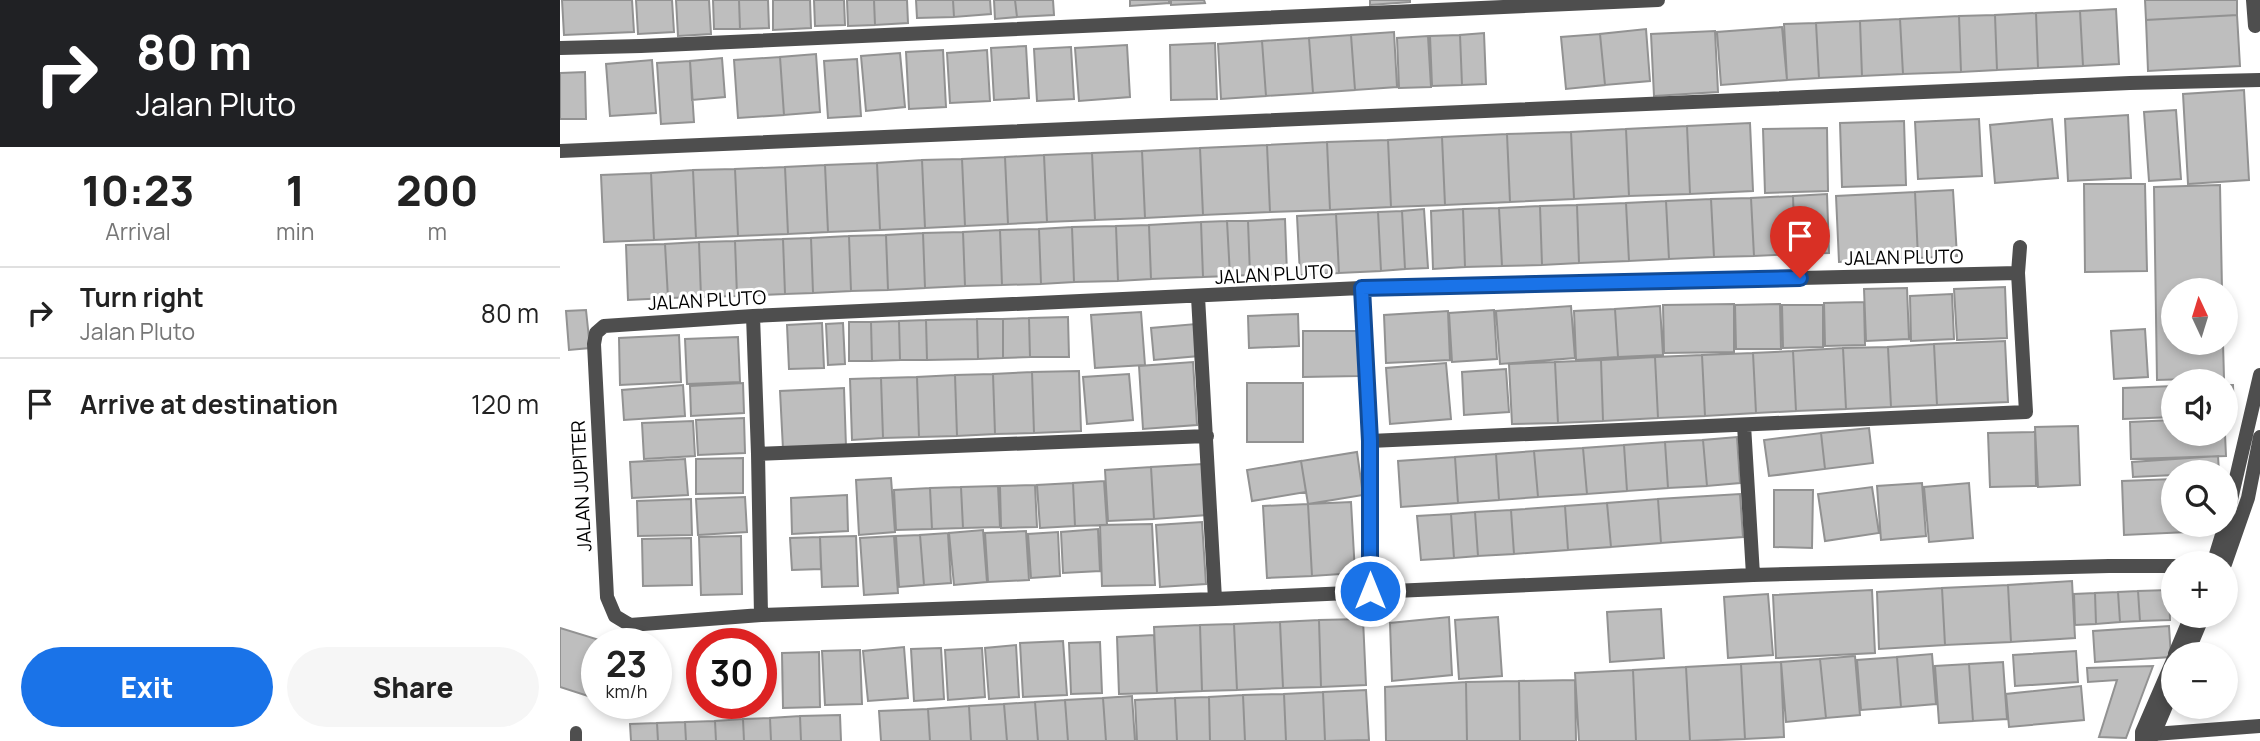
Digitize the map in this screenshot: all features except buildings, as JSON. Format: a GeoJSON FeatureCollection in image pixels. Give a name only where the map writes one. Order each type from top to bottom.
{"type":"FeatureCollection","features":[{"type":"Feature","properties":{"kind":"street"},"geometry":{"type":"LineString","coordinates":[[560,48],[641,47],[1547,3],[1658,0]]}},
{"type":"Feature","properties":{"kind":"street"},"geometry":{"type":"LineString","coordinates":[[2253,0],[2255,26]]}},
{"type":"Feature","properties":{"kind":"street"},"geometry":{"type":"LineString","coordinates":[[560,151],[2130,83],[2260,80]]}},
{"type":"Feature","properties":{"kind":"street"},"geometry":{"type":"LineString","coordinates":[[1370,441],[2026,412],[2018,273],[2020,247]]}},
{"type":"Feature","properties":{"kind":"street","name":"JALAN PLUTO"},"geometry":{"type":"LineString","coordinates":[[616,324],[1362,288],[2018,273]]}},
{"type":"Feature","properties":{"kind":"street"},"geometry":{"type":"LineString","coordinates":[[1362,288],[1370,441],[1370,591]]}},
{"type":"Feature","properties":{"kind":"street"},"geometry":{"type":"LineString","coordinates":[[1198,298],[1208,436],[1215,599]]}},
{"type":"Feature","properties":{"kind":"street"},"geometry":{"type":"LineString","coordinates":[[753,316],[761,615]]}},
{"type":"Feature","properties":{"kind":"street","name":"JALAN JUPITER"},"geometry":{"type":"LineString","coordinates":[[616,324],[604,326],[596,333],[594,344],[606,587],[615,616],[630,625]]}},
{"type":"Feature","properties":{"kind":"street"},"geometry":{"type":"LineString","coordinates":[[2238,468],[2260,375]]}},
{"type":"Feature","properties":{"kind":"street"},"geometry":{"type":"LineString","coordinates":[[1744,425],[1753,575]]}},
{"type":"Feature","properties":{"kind":"street"},"geometry":{"type":"LineString","coordinates":[[758,454],[1208,436]]}},
{"type":"Feature","properties":{"kind":"street"},"geometry":{"type":"LineString","coordinates":[[2230,551],[2248,498],[2260,437]]}},
{"type":"Feature","properties":{"kind":"street"},"geometry":{"type":"LineString","coordinates":[[630,625],[761,615],[1215,599],[1753,575],[2161,566]]}},
{"type":"Feature","properties":{"kind":"street"},"geometry":{"type":"LineString","coordinates":[[2148,739],[2142,732],[2161,687]]}},
{"type":"Feature","properties":{"kind":"street"},"geometry":{"type":"LineString","coordinates":[[2148,739],[2161,713]]}},
{"type":"Feature","properties":{"kind":"street"},"geometry":{"type":"LineString","coordinates":[[2148,739],[2260,726]]}},
{"type":"Feature","properties":{"kind":"route"},"geometry":{"type":"LineString","coordinates":[[1370,591],[1370,441],[1362,288],[1800,278]]}}]}
